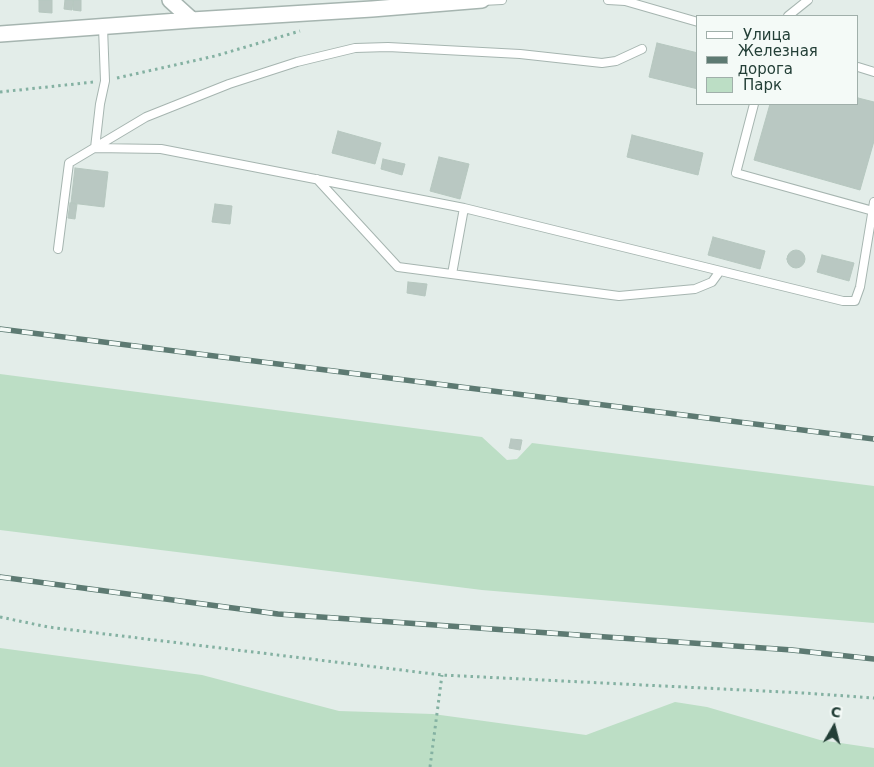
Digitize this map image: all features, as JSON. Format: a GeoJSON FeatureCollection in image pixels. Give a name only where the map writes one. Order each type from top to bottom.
{"type":"FeatureCollection","features":[{"type":"Feature","properties":{"kind":"street"},"geometry":{"type":"LineString","coordinates":[[170,0],[192,20]]}},
{"type":"Feature","properties":{"kind":"street"},"geometry":{"type":"LineString","coordinates":[[0,34],[482,1]]}},
{"type":"Feature","properties":{"kind":"lane"},"geometry":{"type":"LineString","coordinates":[[482,1],[502,0]]}},
{"type":"Feature","properties":{"kind":"lane"},"geometry":{"type":"LineString","coordinates":[[608,0],[624,1],[696,21]]}},
{"type":"Feature","properties":{"kind":"lane"},"geometry":{"type":"LineString","coordinates":[[789,15],[808,0]]}},
{"type":"Feature","properties":{"kind":"lane"},"geometry":{"type":"LineString","coordinates":[[95,148],[100,104],[105,81],[103,27]]}},
{"type":"Feature","properties":{"kind":"lane"},"geometry":{"type":"LineString","coordinates":[[58,249],[69,163],[146,117],[229,84],[297,62],[355,48],[388,47],[520,54],[602,63],[616,61],[642,49]]}},
{"type":"Feature","properties":{"kind":"lane"},"geometry":{"type":"LineString","coordinates":[[859,67],[874,72]]}},
{"type":"Feature","properties":{"kind":"lane"},"geometry":{"type":"LineString","coordinates":[[754,105],[736,173],[872,211]]}},
{"type":"Feature","properties":{"kind":"lane"},"geometry":{"type":"LineString","coordinates":[[95,148],[161,149],[464,208],[843,301],[855,301],[860,287],[874,202]]}},
{"type":"Feature","properties":{"kind":"lane"},"geometry":{"type":"LineString","coordinates":[[317,179],[398,267],[619,296],[695,289],[712,282],[720,271]]}},
{"type":"Feature","properties":{"kind":"lane"},"geometry":{"type":"LineString","coordinates":[[452,274],[464,208]]}},
{"type":"Feature","properties":{"kind":"path"},"geometry":{"type":"LineString","coordinates":[[0,92],[105,81],[215,56],[307,28]]}},
{"type":"Feature","properties":{"kind":"path"},"geometry":{"type":"LineString","coordinates":[[0,617],[48,627],[442,675],[874,698]]}},
{"type":"Feature","properties":{"kind":"path"},"geometry":{"type":"LineString","coordinates":[[430,767],[442,675]]}},
{"type":"Feature","properties":{"kind":"green space"},"geometry":{"type":"Polygon","coordinates":[[[0,374],[482,437],[507,460],[517,459],[532,443],[874,486],[874,623],[482,590],[0,530],[0,374]]]}},
{"type":"Feature","properties":{"kind":"green space"},"geometry":{"type":"Polygon","coordinates":[[[0,648],[202,675],[339,711],[433,714],[586,735],[675,702],[707,707],[820,740],[874,748],[874,767],[0,767],[0,648]]]}},
{"type":"Feature","properties":{"kind":"building"},"geometry":{"type":"Polygon","coordinates":[[[39,0],[52,0],[52,13],[39,12],[39,0]]]}},
{"type":"Feature","properties":{"kind":"building"},"geometry":{"type":"Polygon","coordinates":[[[65,0],[73,0],[72,10],[64,9],[65,0]]]}},
{"type":"Feature","properties":{"kind":"building"},"geometry":{"type":"Polygon","coordinates":[[[73,0],[81,0],[81,11],[73,10],[73,0]]]}},
{"type":"Feature","properties":{"kind":"building"},"geometry":{"type":"Polygon","coordinates":[[[657,43],[696,53],[696,89],[649,77],[657,43]]]}},
{"type":"Feature","properties":{"kind":"building"},"geometry":{"type":"Polygon","coordinates":[[[859,98],[874,102],[874,141],[860,190],[754,160],[770,105],[859,105],[859,98]]]}},
{"type":"Feature","properties":{"kind":"building"},"geometry":{"type":"Polygon","coordinates":[[[338,131],[381,143],[375,164],[332,153],[338,131]]]}},
{"type":"Feature","properties":{"kind":"building"},"geometry":{"type":"Polygon","coordinates":[[[632,135],[703,153],[698,175],[627,157],[632,135]]]}},
{"type":"Feature","properties":{"kind":"building"},"geometry":{"type":"Polygon","coordinates":[[[439,157],[469,164],[460,199],[430,191],[439,157]]]}},
{"type":"Feature","properties":{"kind":"building"},"geometry":{"type":"Polygon","coordinates":[[[383,159],[405,164],[402,175],[381,169],[383,159]]]}},
{"type":"Feature","properties":{"kind":"building"},"geometry":{"type":"Polygon","coordinates":[[[75,168],[108,172],[104,207],[71,203],[75,168]]]}},
{"type":"Feature","properties":{"kind":"building"},"geometry":{"type":"Polygon","coordinates":[[[70,203],[77,204],[75,219],[68,218],[70,203]]]}},
{"type":"Feature","properties":{"kind":"building"},"geometry":{"type":"Polygon","coordinates":[[[215,204],[232,206],[230,224],[212,222],[215,204]]]}},
{"type":"Feature","properties":{"kind":"building"},"geometry":{"type":"Polygon","coordinates":[[[713,237],[765,251],[760,269],[708,255],[713,237]]]}},
{"type":"Feature","properties":{"kind":"building"},"geometry":{"type":"Polygon","coordinates":[[[792,250],[800,250],[805,255],[803,266],[792,268],[787,263],[787,255],[792,250]]]}},
{"type":"Feature","properties":{"kind":"building"},"geometry":{"type":"Polygon","coordinates":[[[822,255],[854,263],[849,281],[817,272],[822,255]]]}},
{"type":"Feature","properties":{"kind":"building"},"geometry":{"type":"Polygon","coordinates":[[[408,282],[427,284],[425,296],[407,293],[408,282]]]}},
{"type":"Feature","properties":{"kind":"building"},"geometry":{"type":"Polygon","coordinates":[[[511,439],[522,440],[520,450],[509,448],[511,439]]]}},
{"type":"Feature","properties":{"kind":"railway"},"geometry":{"type":"LineString","coordinates":[[0,329],[874,439]]}},
{"type":"Feature","properties":{"kind":"railway"},"geometry":{"type":"LineString","coordinates":[[0,577],[278,614],[792,650],[874,659]]}}]}
